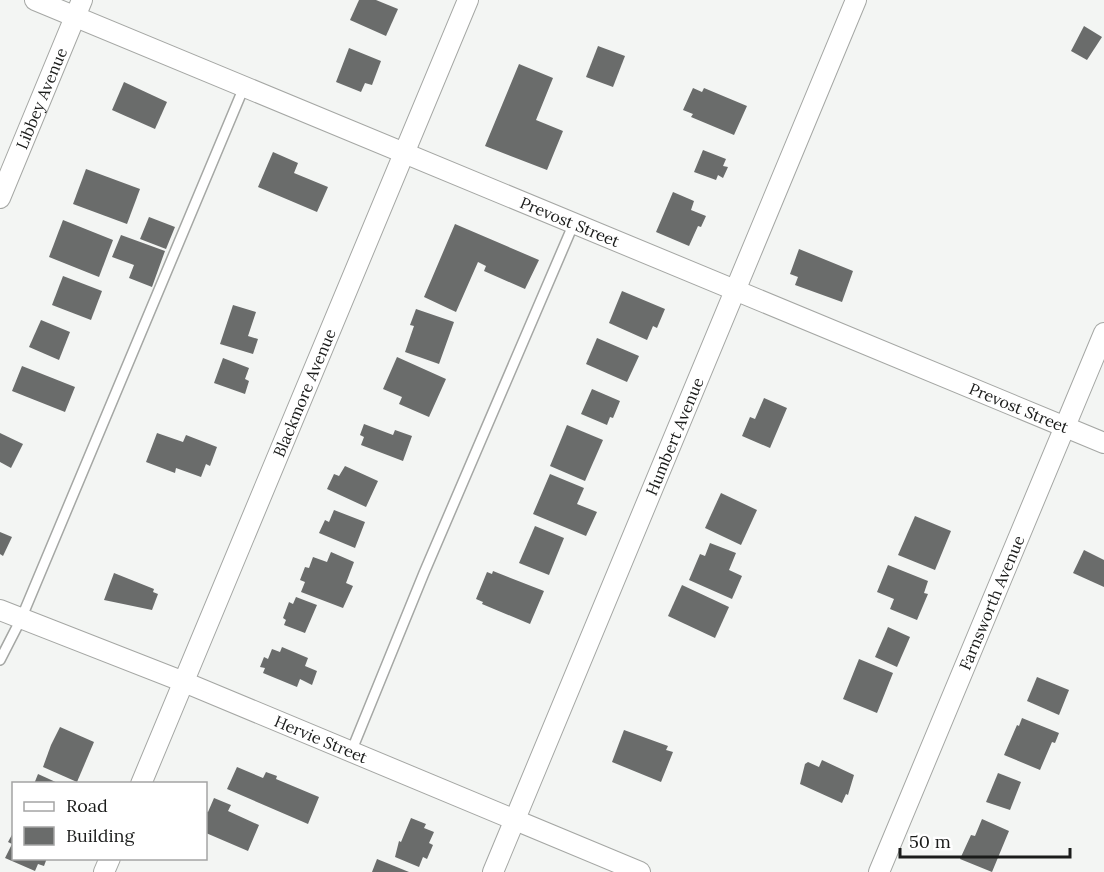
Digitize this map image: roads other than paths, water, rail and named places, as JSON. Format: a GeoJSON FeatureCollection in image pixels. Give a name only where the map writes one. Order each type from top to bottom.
{"type":"FeatureCollection","features":[{"type":"Feature","properties":{"kind":"street","name":"Prevost Street"},"geometry":{"type":"LineString","coordinates":[[35,0],[79,8],[244,87],[1104,443]]}},
{"type":"Feature","properties":{"kind":"street","name":"Blackmore Avenue"},"geometry":{"type":"LineString","coordinates":[[141,782],[468,0]]}},
{"type":"Feature","properties":{"kind":"street","name":"Humbert Avenue"},"geometry":{"type":"LineString","coordinates":[[493,872],[737,291],[856,0]]}},
{"type":"Feature","properties":{"kind":"street","name":"Libbey Avenue"},"geometry":{"type":"LineString","coordinates":[[0,198],[79,8]]}},
{"type":"Feature","properties":{"kind":"street","name":"Farnsworth Avenue"},"geometry":{"type":"LineString","coordinates":[[879,872],[1104,333]]}},
{"type":"Feature","properties":{"kind":"street","name":"Hervie Street"},"geometry":{"type":"LineString","coordinates":[[0,610],[183,682],[640,872]]}},
{"type":"Feature","properties":{"kind":"lane"},"geometry":{"type":"LineString","coordinates":[[0,660],[21,619],[244,87]]}},
{"type":"Feature","properties":{"kind":"lane"},"geometry":{"type":"LineString","coordinates":[[351,752],[424,573],[574,223]]}}]}
